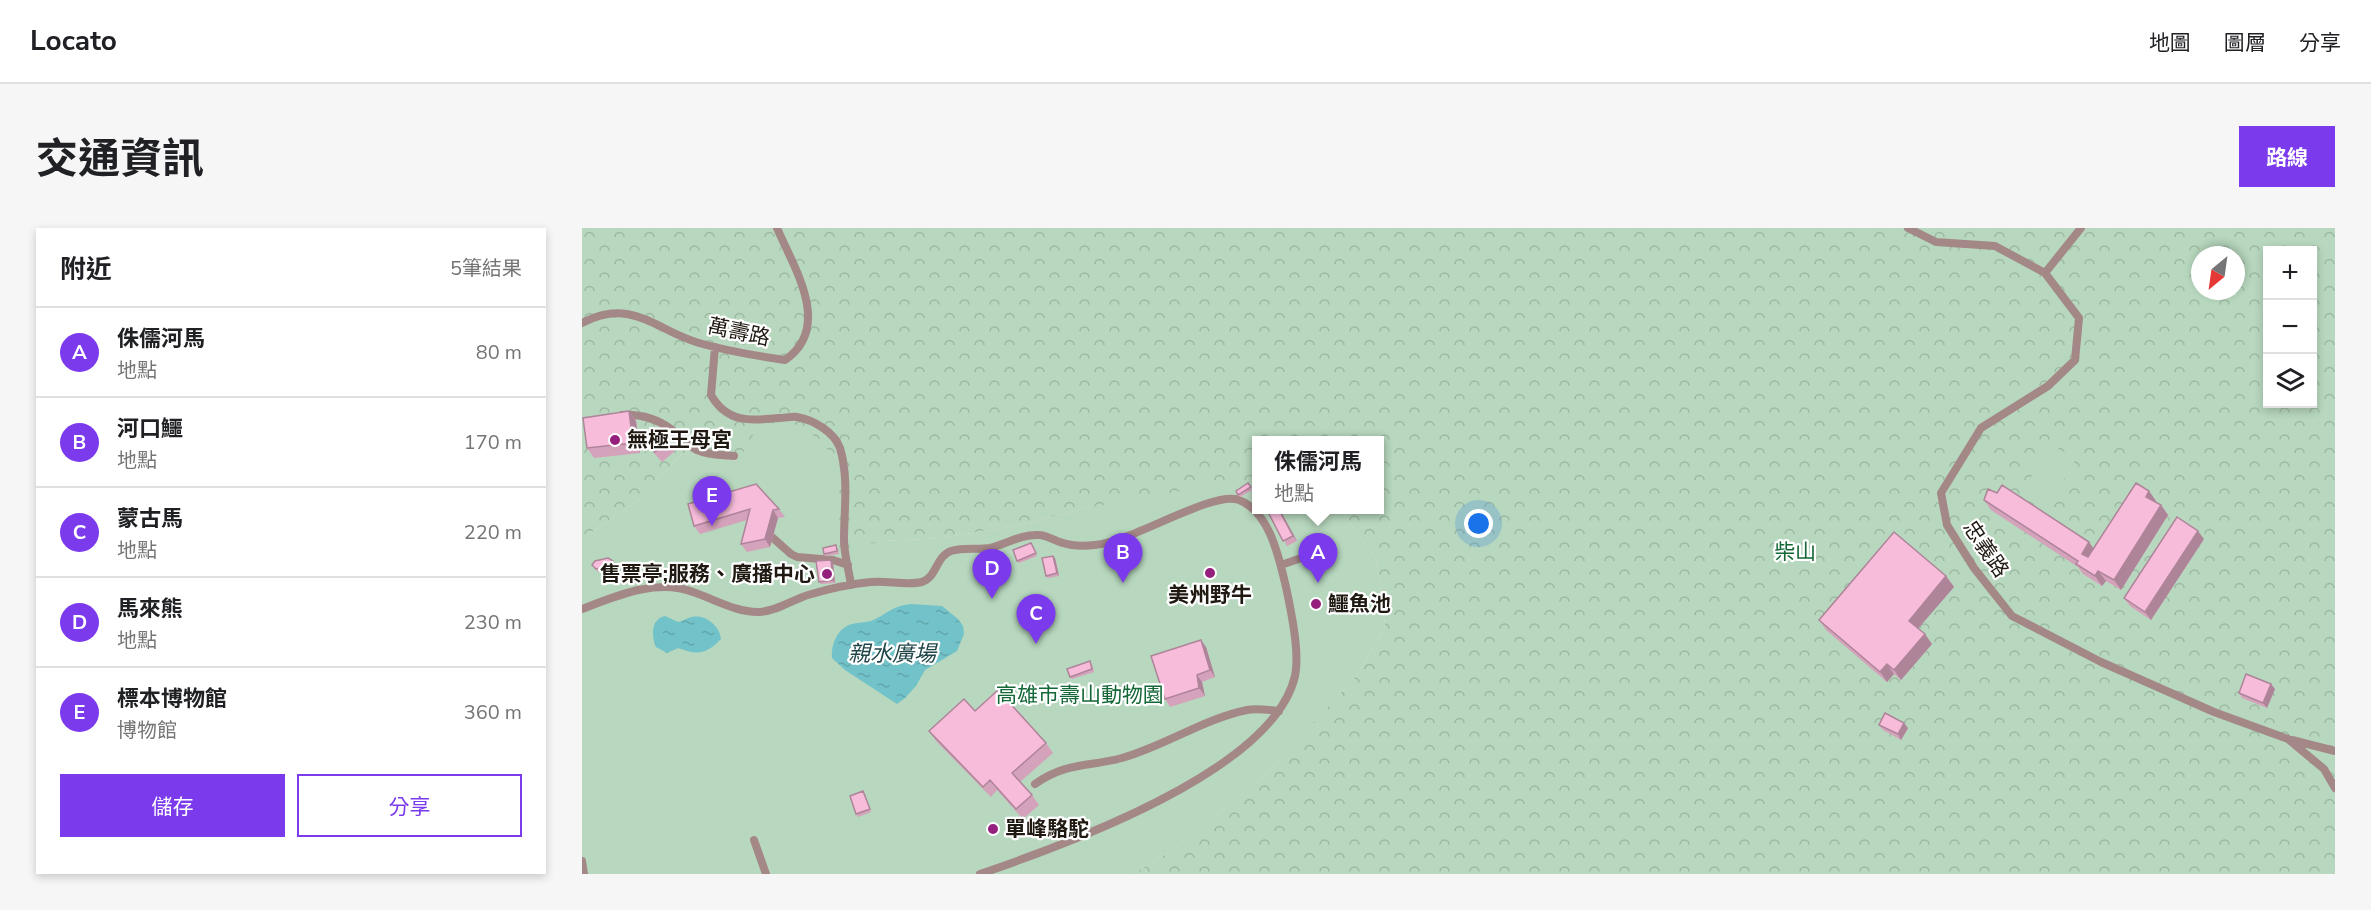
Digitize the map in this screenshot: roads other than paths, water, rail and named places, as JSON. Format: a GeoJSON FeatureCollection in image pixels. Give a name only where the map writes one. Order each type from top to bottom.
{"type":"FeatureCollection","features":[{"type":"Feature","properties":{"kind":"lane","name":"萬壽路"},"geometry":{"type":"LineString","coordinates":[[582,323],[609,314],[638,315],[696,342],[785,360],[797,352],[805,340],[809,318],[806,296],[777,228]]}},
{"type":"Feature","properties":{"kind":"lane","name":"忠義路"},"geometry":{"type":"LineString","coordinates":[[1908,228],[1936,242],[1995,246],[2045,273],[2079,318],[2075,360],[2048,386],[1981,428],[1941,493],[1947,525],[1974,568],[2013,616],[2101,662],[2214,712],[2288,739],[2324,770],[2335,788]]}},
{"type":"Feature","properties":{"kind":"lane"},"geometry":{"type":"LineString","coordinates":[[2045,273],[2081,228]]}},
{"type":"Feature","properties":{"kind":"lane"},"geometry":{"type":"LineString","coordinates":[[715,347],[711,395],[724,411],[737,418],[760,420],[797,417],[828,430],[839,446],[844,465],[846,504],[844,542],[851,585]]}},
{"type":"Feature","properties":{"kind":"lane"},"geometry":{"type":"LineString","coordinates":[[617,416],[641,415],[672,429],[696,450],[734,456]]}},
{"type":"Feature","properties":{"kind":"lane"},"geometry":{"type":"LineString","coordinates":[[582,609],[614,597],[656,586],[691,590],[711,600],[759,612],[786,605],[807,595],[851,585],[873,582],[922,582],[932,576],[938,562],[950,551],[990,548],[1023,536],[1042,535],[1064,544],[1096,545],[1145,531],[1224,498],[1239,500],[1252,508]]}},
{"type":"Feature","properties":{"kind":"lane"},"geometry":{"type":"LineString","coordinates":[[980,874],[1013,864],[1101,828],[1177,793],[1242,749],[1265,729],[1279,711],[1295,675],[1295,642],[1281,565],[1272,539],[1257,514]]}},
{"type":"Feature","properties":{"kind":"lane"},"geometry":{"type":"LineString","coordinates":[[773,538],[797,557],[833,560],[848,565]]}},
{"type":"Feature","properties":{"kind":"lane"},"geometry":{"type":"LineString","coordinates":[[1281,565],[1307,556]]}},
{"type":"Feature","properties":{"kind":"lane"},"geometry":{"type":"LineString","coordinates":[[1035,784],[1052,772],[1121,758],[1160,744],[1204,723],[1248,709],[1279,711]]}},
{"type":"Feature","properties":{"kind":"lane"},"geometry":{"type":"LineString","coordinates":[[2288,739],[2335,752]]}},
{"type":"Feature","properties":{"kind":"lane"},"geometry":{"type":"LineString","coordinates":[[754,840],[766,874]]}},
{"type":"Feature","properties":{"kind":"lane"},"geometry":{"type":"LineString","coordinates":[[582,861],[584,874]]}},
{"type":"Feature","properties":{"kind":"water","name":"親水廣場"},"geometry":{"type":"Polygon","coordinates":[[[911,604],[942,606],[958,619],[963,626],[964,634],[957,651],[925,670],[916,686],[897,704],[845,670],[832,658],[833,648],[839,633],[847,626],[871,621],[894,608],[911,604]]]}},
{"type":"Feature","properties":{"kind":"water"},"geometry":{"type":"Polygon","coordinates":[[[665,616],[678,622],[692,617],[707,619],[718,630],[721,639],[706,651],[690,652],[678,648],[667,653],[656,647],[653,638],[655,624],[665,616]]]}},
{"type":"Feature","properties":{"kind":"place","name":"無極王母宮"},"geometry":{"type":"Point","coordinates":[615,440]}},
{"type":"Feature","properties":{"kind":"place","name":"標本博物館"},"geometry":{"type":"Point","coordinates":[712,526]}},
{"type":"Feature","properties":{"kind":"place","name":"美州野牛"},"geometry":{"type":"Point","coordinates":[1210,573]}},
{"type":"Feature","properties":{"kind":"place","name":"售票亭;服務、廣播中心"},"geometry":{"type":"Point","coordinates":[827,574]}},
{"type":"Feature","properties":{"kind":"place","name":"河口鱷"},"geometry":{"type":"Point","coordinates":[1123,583]}},
{"type":"Feature","properties":{"kind":"place","name":"侏儒河馬"},"geometry":{"type":"Point","coordinates":[1318,583]}},
{"type":"Feature","properties":{"kind":"place","name":"馬來熊"},"geometry":{"type":"Point","coordinates":[992,599]}},
{"type":"Feature","properties":{"kind":"place","name":"鱷魚池"},"geometry":{"type":"Point","coordinates":[1316,604]}},
{"type":"Feature","properties":{"kind":"place","name":"蒙古馬"},"geometry":{"type":"Point","coordinates":[1036,644]}},
{"type":"Feature","properties":{"kind":"place","name":"單峰駱駝"},"geometry":{"type":"Point","coordinates":[993,829]}},
{"type":"Feature","properties":{"kind":"park label","name":"柴山"},"geometry":{"type":"Point","coordinates":[1795,552]}},
{"type":"Feature","properties":{"kind":"park label","name":"高雄市壽山動物園"},"geometry":{"type":"Point","coordinates":[1080,695]}}]}
